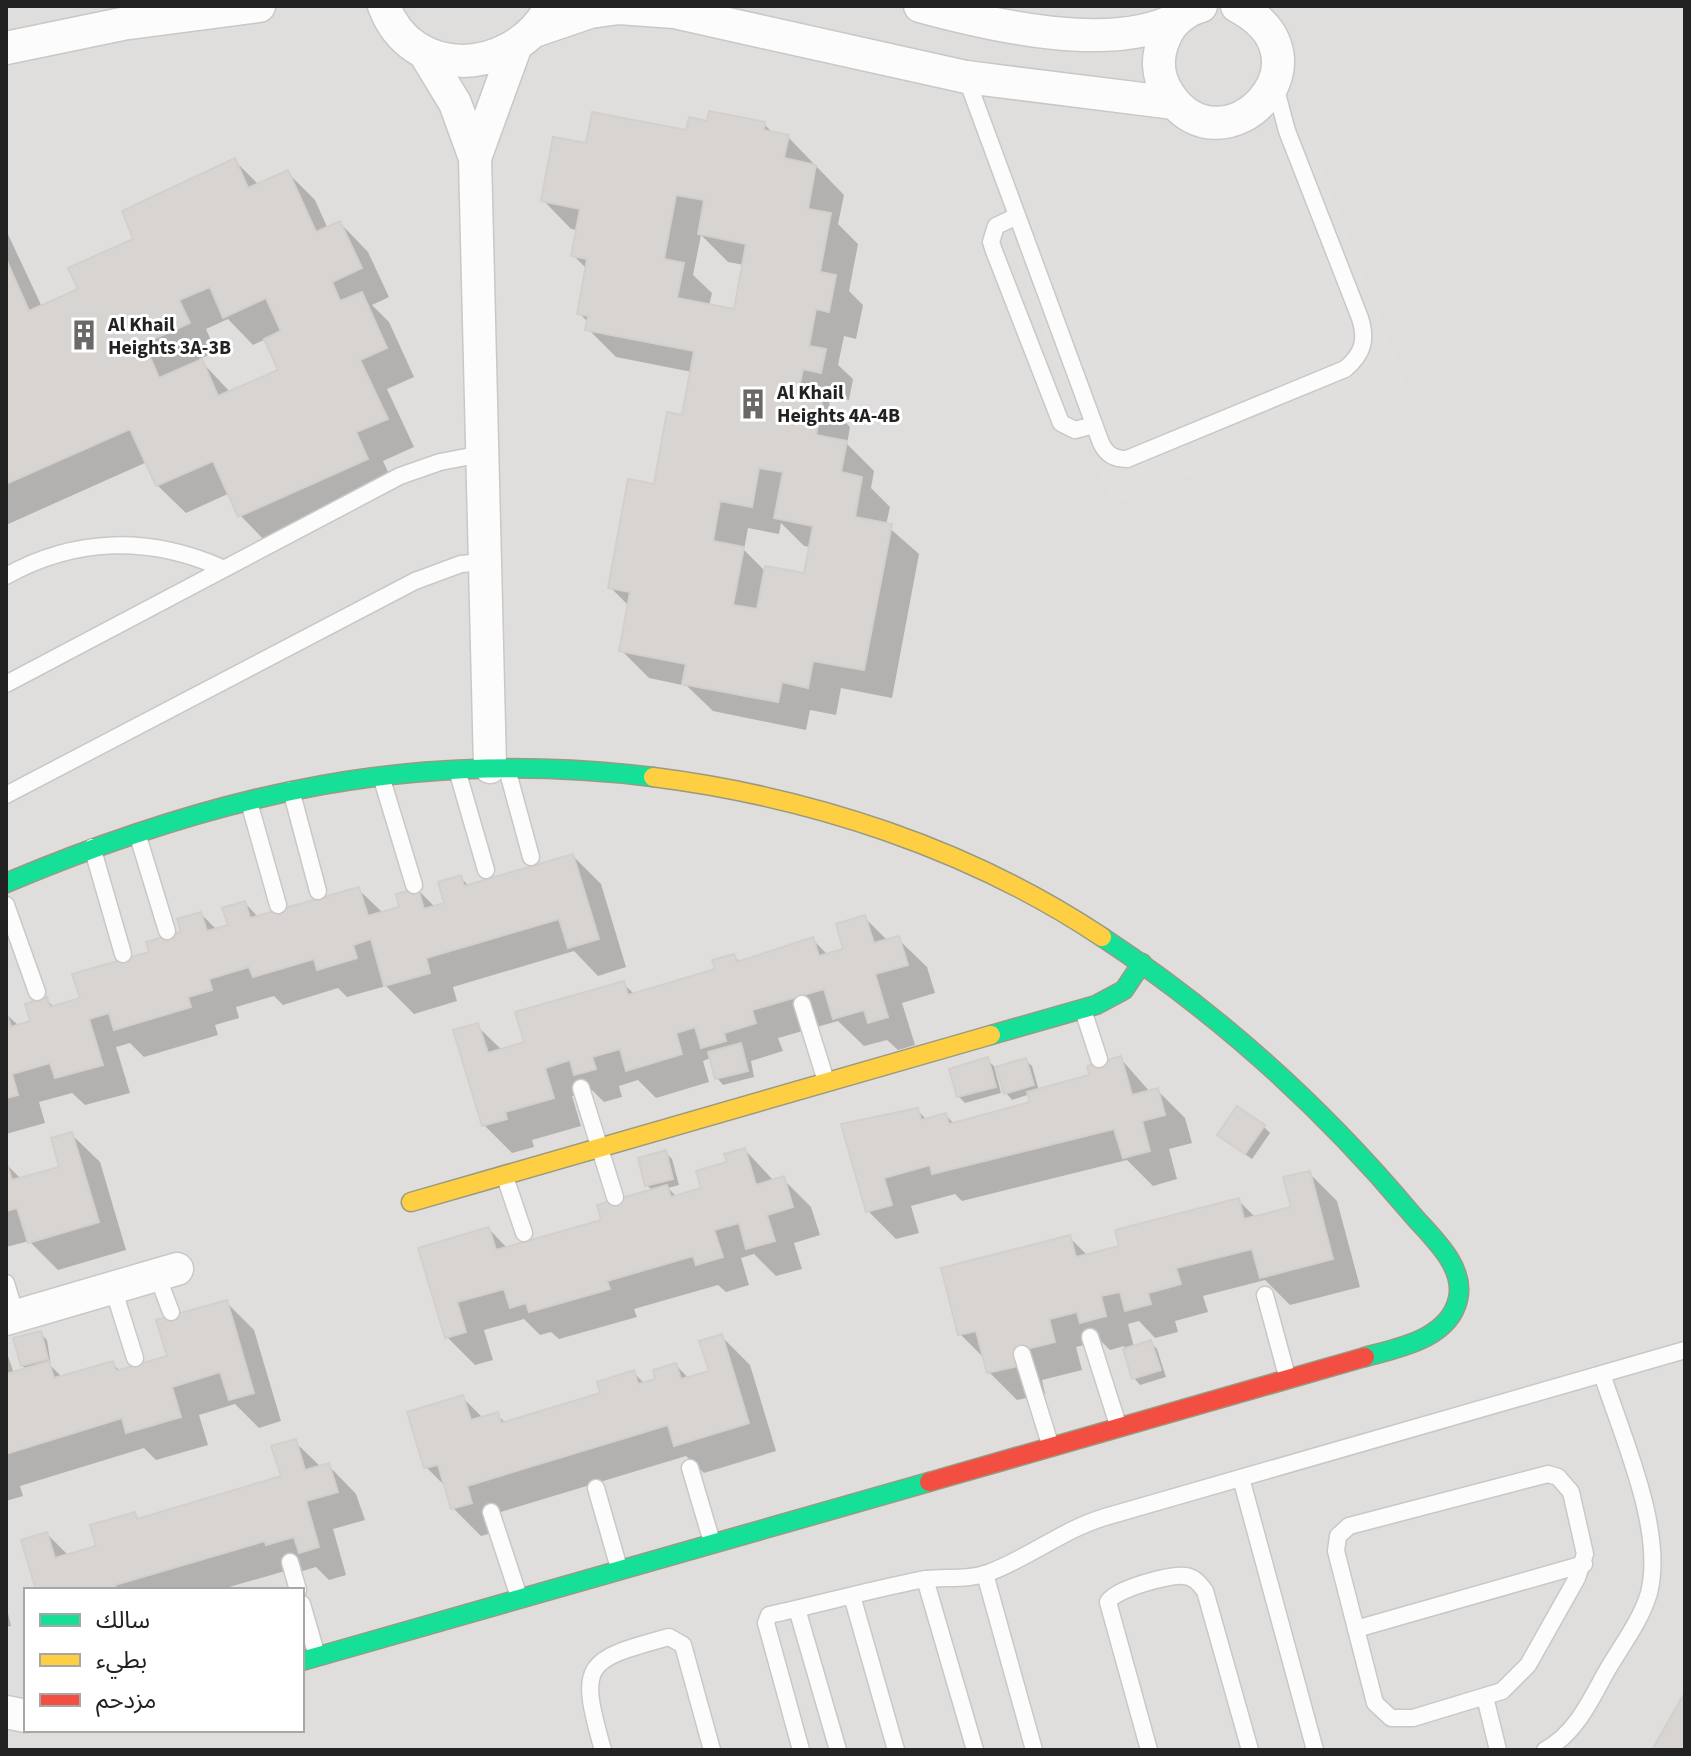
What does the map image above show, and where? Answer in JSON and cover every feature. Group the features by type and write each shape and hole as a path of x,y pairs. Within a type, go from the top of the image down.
{"street":[{"path":"6,48 122,24 259,6"},
{"path":"1189,12 1166,33 1159,60 1164,87 1174,103 1190,116 1210,122 1231,122 1250,114 1265,101 1275,83 1278,59 1272,36 1257,17 1237,6"},
{"path":"935,8 1022,27 1106,36 1149,31 1189,12"},
{"path":"378,9 403,36 424,52 455,103 475,158 484,562 498,767"},
{"path":"424,52 470,62 494,58 534,28 604,10 674,12 966,77 1174,103"},
{"path":"475,158 534,28"},
{"path":"6,883 136,829 248,797 380,775 498,767 618,773 708,785 796,804 882,831 966,863 1039,899 1142,963 1233,1030 1295,1084 1349,1139 1405,1206 1453,1267 1460,1283 1457,1305 1451,1315 1445,1324 1427,1337 310,1659"},
{"path":"411,1202 1111,999 1124,990 1142,963"},
{"path":"11,1318 167,1272"}],"lane":[{"path":"966,77 1094,425 1105,450 1111,456 1127,459 1345,369 1357,359 1365,332 1287,131 1275,83"},
{"path":"1017,216 996,226 991,242 994,251 1061,423 1075,430 1094,425"},
{"path":"6,684 400,476 440,462 482,454"},
{"path":"6,576 50,556 82,547 119,543 192,555 222,568"},
{"path":"6,795 415,581 461,564 484,562"},
{"path":"498,767 531,857"},
{"path":"457,769 486,870"},
{"path":"380,775 414,885"},
{"path":"290,788 318,891"},
{"path":"248,797 278,905"},
{"path":"136,829 167,931"},
{"path":"92,845 123,954"},
{"path":"6,905 37,992"},
{"path":"802,1004 826,1082"},
{"path":"1083,1008 1099,1059"},
{"path":"581,1088 615,1197"},
{"path":"504,1175 524,1233"},
{"path":"167,1272 171,1312"},
{"path":"6,1283 11,1318"},
{"path":"113,1288 135,1358"},
{"path":"1265,1295 1288,1377"},
{"path":"1090,1337 1118,1427"},
{"path":"801,1750 765,1621 769,1615 925,1579 955,1580 985,1574 1081,1525 1685,1350"},
{"path":"1022,1354 1051,1446"},
{"path":"1545,1750 1570,1730 1585,1710 1648,1596 1652,1574 1652,1531 1602,1374"},
{"path":"690,1468 712,1543"},
{"path":"1548,1474 1558,1477 1571,1492 1584,1544 1584,1564 1528,1665 1502,1691 1402,1721 1391,1718 1375,1703 1356,1629 1336,1543 1349,1526 1548,1474"},
{"path":"1241,1478 1315,1750"},
{"path":"596,1488 620,1570"},
{"path":"491,1512 519,1599"},
{"path":"290,1562 297,1588"},
{"path":"1356,1629 1584,1564"},
{"path":"985,1574 1034,1750"},
{"path":"1149,1750 1108,1602 1116,1592 1179,1576 1194,1579 1205,1591 1250,1750"},
{"path":"925,1579 975,1750"},
{"path":"852,1596 896,1750"},
{"path":"797,1609 838,1750"},
{"path":"304,1618 310,1659"},
{"path":"603,1750 590,1703 594,1672 616,1650 669,1637 683,1645 712,1750"},
{"path":"1485,1697 1498,1750"}],"shaded area":[{"path":"6,6 1685,6 1685,1750 6,1750"},
{"path":"1309,135 1409,391 1112,505 1013,249"}],"building":[{"name":"Al Khail Heights 4A-4B","path":"709,111 765,122 764,130 789,135 784,158 816,165 808,209 831,213 820,272 836,275 829,312 816,309 809,346 826,349 821,373 803,369 798,392 823,397 816,435 847,441 841,472 862,477 855,517 892,524 864,670 813,661 808,688 782,682 778,702 682,684 686,664 619,651 630,592 608,588 628,479 654,484 667,412 682,415 694,351 585,330 588,316 577,314 587,259 571,256 580,209 541,201 553,137 586,143 592,112 686,130 689,117 707,121","holes":["676,195 704,200 698,234 746,244 734,309 677,298 684,263 664,259","759,468 783,472 774,518 813,526 804,573 765,566 757,609 733,605 744,547 713,541 720,501 752,507"]},
{"name":"Al Khail Heights 3A-3B","path":"235,158 248,188 288,170 316,232 340,221 362,268 332,282 340,301 362,292 387,348 360,360 388,419 356,432 368,459 238,517 213,461 156,486 130,429 6,484 6,259 29,311 78,289 68,268 133,239 122,211","holes":["210,287 223,318 266,298 281,331 264,339 278,370 218,396 202,359 159,378 144,343 190,323 179,300"]},
{"path":"573,854 599,939 568,948 559,919 426,958 430,973 384,986 371,939 353,945 357,958 317,970 314,959 253,977 249,967 209,979 212,990 188,997 191,1007 114,1030 109,1013 89,1019 103,1065 55,1078 50,1063 12,1074 18,1095 6,1098 6,1012 11,1027 30,1021 25,1004 47,997 50,1007 80,998 72,974 149,952 146,942 181,932 177,919 201,912 207,931 228,925 222,908 245,901 250,918 359,887 368,916 399,907 396,894 418,888 424,909 444,903 438,882 461,875 464,886"},
{"path":"865,915 874,943 899,936 908,965 875,974 888,1017 868,1023 864,1010 833,1019 824,989 752,1010 756,1023 724,1033 726,1041 701,1048 695,1027 676,1033 682,1054 626,1071 620,1049 592,1057 596,1069 574,1075 570,1060 545,1068 554,1098 505,1112 507,1119 482,1126 453,1030 478,1023 488,1053 524,1042 515,1012 624,981 628,995 715,969 712,960 734,954 737,962 813,937 819,956 843,949 836,924"},
{"path":"741,1043 748,1071 715,1079 708,1052"},
{"path":"1121,1056 1132,1095 1158,1088 1165,1115 1142,1121 1150,1151 1123,1158 1114,1129 932,1174 930,1165 884,1178 892,1205 866,1212 841,1124 918,1108 921,1120 946,1113 949,1124 1030,1102 1027,1092 1089,1075 1087,1066"},
{"path":"988,1057 996,1087 957,1097 949,1069"},
{"path":"1026,1058 1034,1085 1004,1094 996,1067"},
{"path":"1237,1106 1265,1125 1245,1154 1217,1135"},
{"path":"72,1132 99,1222 28,1243 17,1208 6,1211 6,1161 12,1180 59,1167 51,1138"},
{"path":"745,1148 756,1185 784,1176 793,1207 767,1215 775,1241 746,1249 739,1223 714,1230 723,1257 696,1265 693,1256 607,1281 610,1289 529,1312 526,1303 510,1308 504,1289 457,1302 466,1332 445,1338 418,1248 489,1227 496,1250 601,1220 597,1205 667,1185 671,1197 701,1188 696,1171 727,1162 724,1154"},
{"path":"666,1150 673,1179 645,1186 638,1158"},
{"path":"1310,1171 1333,1259 1260,1278 1252,1249 1176,1268 1181,1284 1148,1293 1151,1304 1125,1311 1120,1292 1101,1296 1106,1316 1080,1323 1077,1312 1049,1319 1055,1342 1015,1352 1018,1366 987,1373 976,1331 958,1335 941,1268 1070,1235 1076,1257 1119,1246 1115,1230 1239,1198 1244,1219 1291,1207 1283,1177"},
{"path":"227,1300 254,1393 229,1400 220,1372 172,1387 181,1417 126,1433 122,1418 6,1454 6,1374 49,1361 54,1378 113,1361 116,1371 167,1356 156,1320"},
{"path":"41,1331 48,1359 21,1366 13,1338"},
{"path":"722,1334 749,1423 674,1446 668,1425 467,1486 472,1503 451,1509 438,1465 424,1468 407,1412 463,1395 471,1420 498,1412 501,1423 600,1393 597,1382 634,1370 638,1384 655,1379 653,1370 676,1363 681,1379 709,1371 699,1341"},
{"path":"1151,1340 1161,1370 1132,1379 1123,1349"},
{"path":"296,1439 305,1470 329,1463 338,1492 306,1501 319,1547 299,1553 294,1537 266,1545 265,1541 115,1585 116,1588 35,1588 21,1540 47,1532 55,1558 96,1546 90,1525 135,1512 137,1519 281,1476 271,1446"},
{"path":"1685,1692 1685,1750 1652,1750"}],"traffic: fast":[{"path":"6,883 165,824 322,785 402,774 483,769 567,769 653,777"},
{"path":"1102,937 1187,997 1266,1063 1376,1173 1444,1251 1457,1274 1459,1286 1453,1313 1444,1324 1420,1340 1365,1357"},
{"path":"991,1035 1096,1005 1124,990 1142,963"},
{"path":"304,1660 929,1482"}],"traffic: slow":[{"path":"653,777 771,798 887,832 944,853 998,878 1102,937"},
{"path":"411,1202 991,1035"}],"traffic: jam":[{"path":"929,1482 1365,1357"}],"place":[{"name":"Al Khail Heights 3A-3B","path":"84,335"},
{"name":"Al Khail Heights 4A-4B","path":"753,404"}]}
